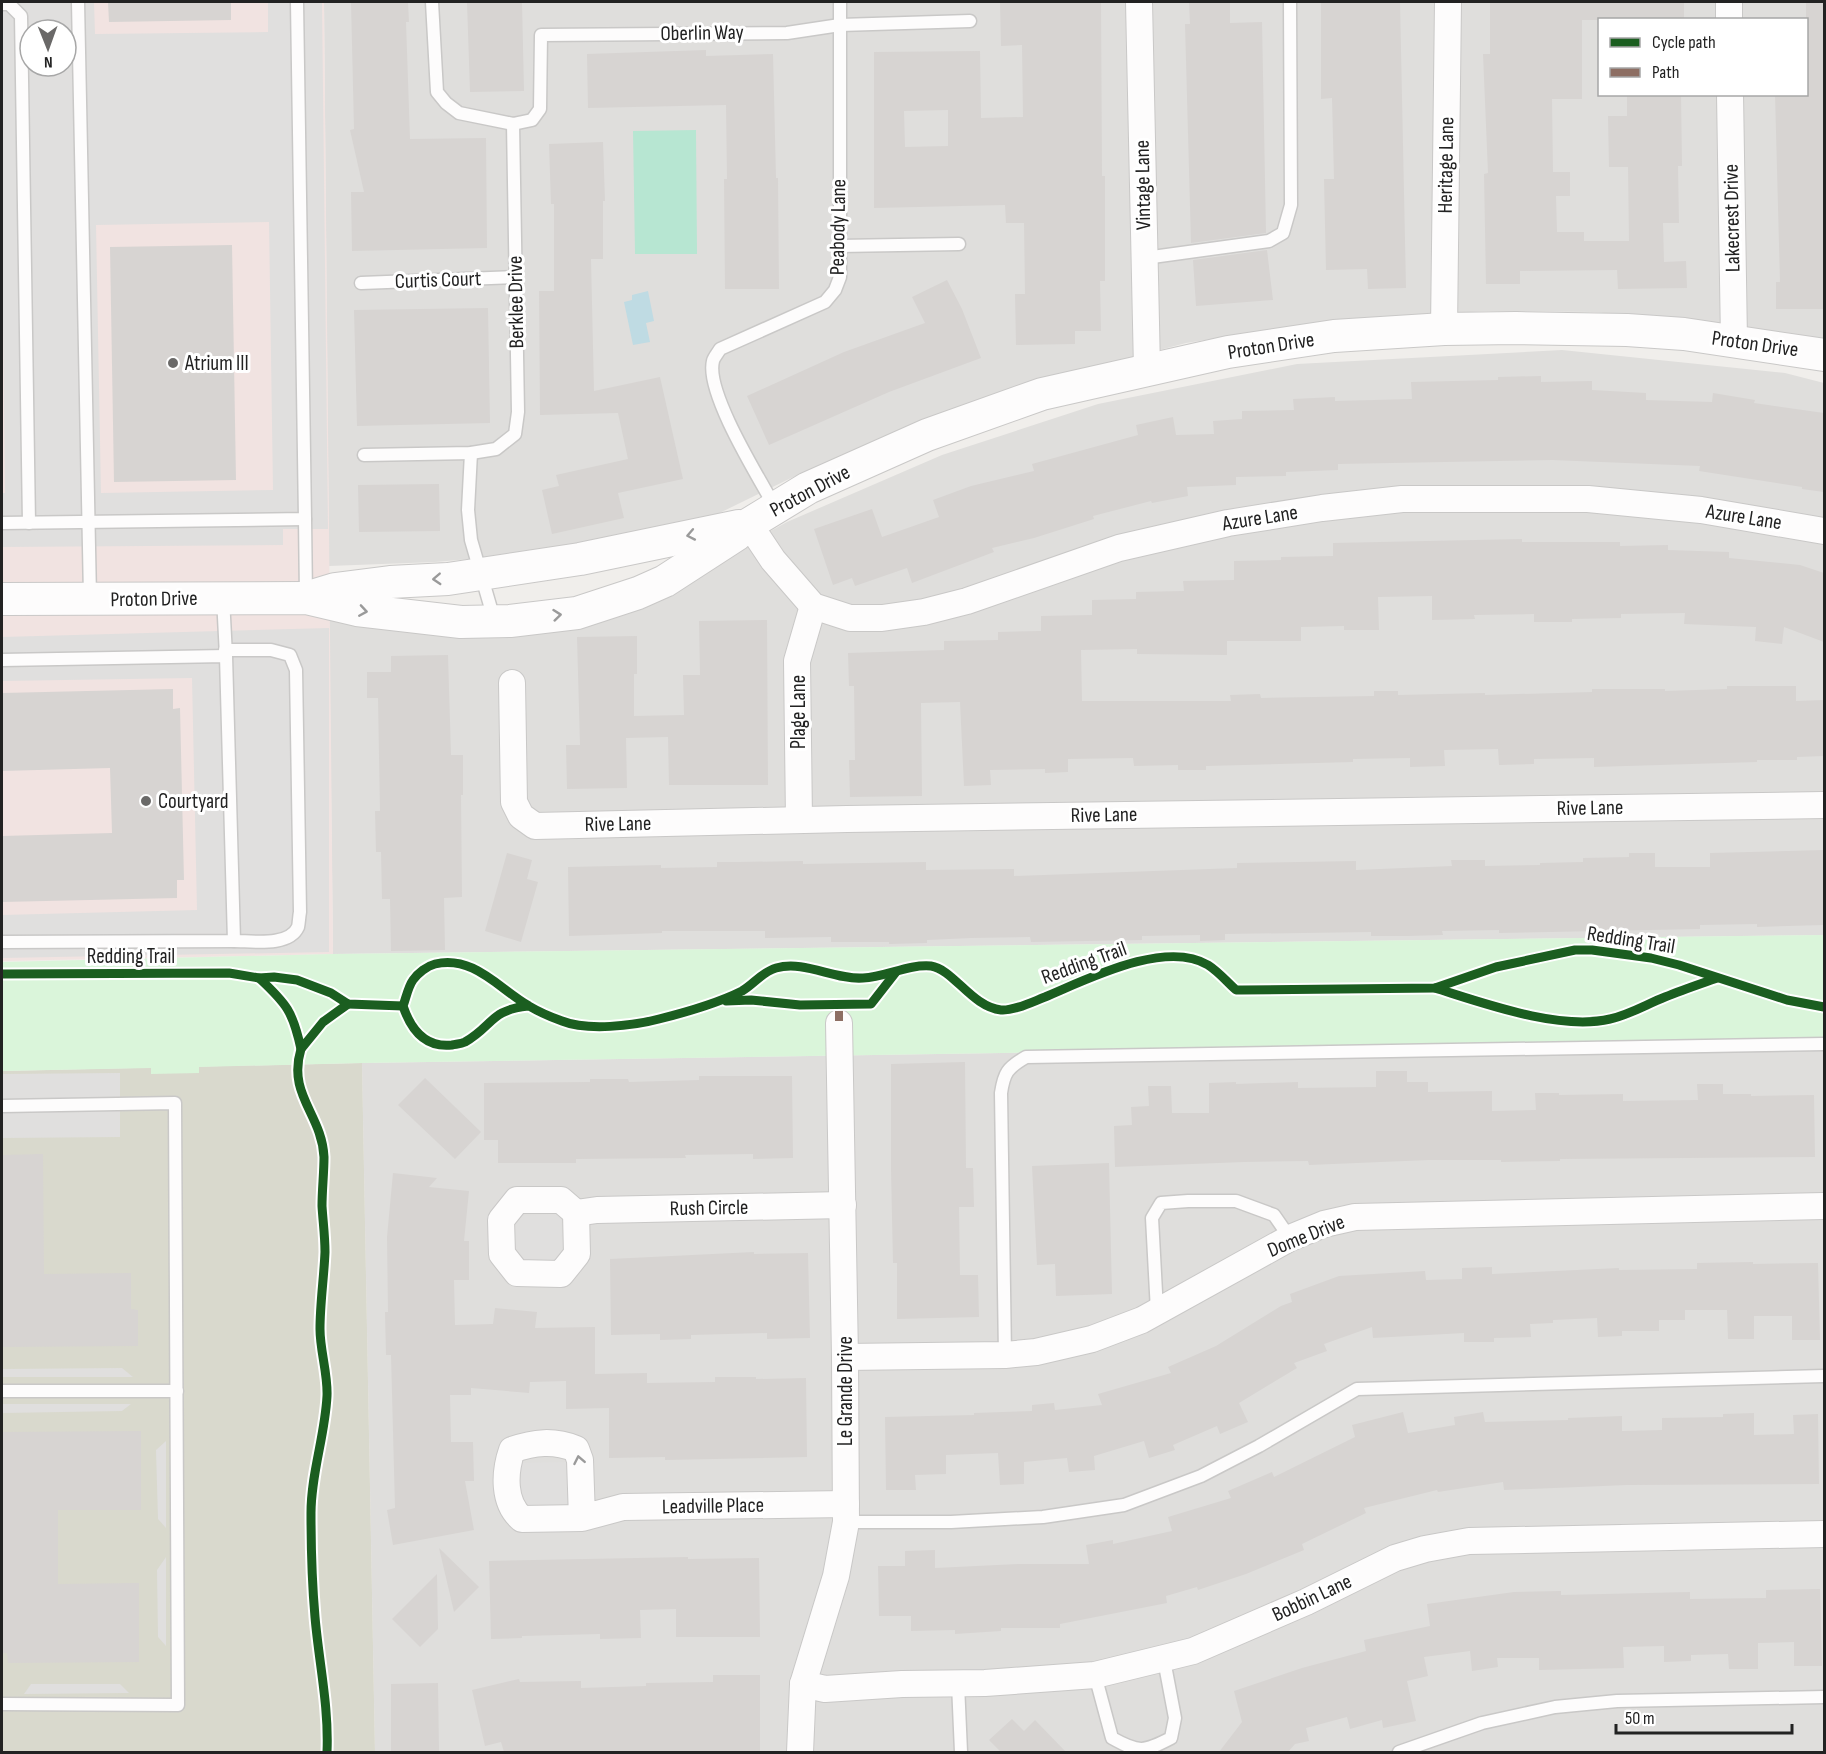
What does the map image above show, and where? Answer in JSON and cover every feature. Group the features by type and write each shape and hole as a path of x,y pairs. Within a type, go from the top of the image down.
{"street":[{"name":"Vintage Lane","path":"1139,2 1147,369"},
{"name":"Heritage Lane","path":"1444,329 1448,2"},
{"path":"1729,2 1729,18"},
{"name":"Lakecrest Drive","path":"1730,96 1734,341"},
{"name":"Proton Drive","path":"2,599 306,598 357,610 461,622 577,613 638,593 690,566 736,536 748,524 808,488 927,435 1042,394 1228,352 1334,336 1444,329 1516,328 1627,330 1684,334 1824,355"},
{"name":"Azure Lane","path":"813,606 850,618 882,618 924,612 967,601 1119,548 1228,523 1322,508 1402,499 1588,500 1701,510 1824,531"},
{"name":"Proton Drive","path":"306,598 335,589 390,582 448,579 580,559 748,524"},
{"path":"748,524 773,560 813,606"},
{"name":"Plage Lane","path":"799,820 797,661 813,606"},
{"name":"Rive Lane","path":"512,683 514,802 521,816 535,826 1824,805"},
{"name":"Le Grande Drive","path":"800,1752 803,1684 836,1576 846,1513 839,1023"},
{"name":"Rush Circle","path":"576,1213 597,1210 843,1205"},
{"name":"Dome Drive","path":"845,1357 1005,1355 1036,1352 1092,1339 1142,1320 1290,1238 1324,1224 1354,1217 1824,1206"},
{"name":"Leadville Place","path":"582,1518 623,1507 846,1513"},
{"name":"Bobbin Lane","path":"803,1684 825,1689 902,1684 958,1684 1095,1675 1192,1652 1306,1602 1395,1558 1425,1549 1469,1541 1824,1534"}],"lane":[{"path":"78,2 90,600"},
{"path":"297,2 306,598"},
{"path":"432,2 437,92 459,113 513,124"},
{"name":"Peabody Lane","path":"776,508 720,403 713,381 713,361 720,349 825,302 835,290 840,277 840,2"},
{"path":"1145,258 1269,241 1283,232 1292,205 1290,2"},
{"path":"2,4 9,4 21,16 30,523"},
{"name":"Oberlin Way","path":"513,124 532,120 540,109 541,35 787,33 840,25 970,21"},
{"name":"Berklee Drive","path":"471,453 496,449 515,434 518,411 513,124"},
{"path":"839,246 959,244"},
{"name":"Curtis Court","path":"361,283 515,277"},
{"path":"364,455 471,453 468,510 471,540 494,621"},
{"path":"2,523 305,519"},
{"path":"223,597 234,941"},
{"path":"2,660 271,650 290,655 296,670 300,912 298,927 291,937 278,940 2,942"},
{"path":"1005,1355 1001,1093 1004,1076 1013,1064 1026,1057 1824,1044"},
{"path":"2,1106 175,1103 178,1705 2,1704"},
{"path":"1157,1311 1152,1218 1161,1203 1236,1201 1274,1215 1290,1238"},
{"path":"846,1513 951,1522 1043,1517 1124,1504 1201,1476 1259,1446 1357,1389 1824,1376"},
{"path":"2,1391 177,1391"},
{"path":"1095,1675 1112,1738 1129,1748 1148,1749 1171,1738 1175,1718 1164,1660"},
{"path":"958,1684 961,1752"},
{"path":"1399,1752 1482,1723 1554,1707 1617,1701 1824,1697"}],"shaded area":[{"path":"2,2 324,2 333,954 2,961"},
{"path":"2,2 94,2 95,34 268,32 268,2 322,2 328,529 283,529 283,545 2,547 2,493 5,493","holes":["269,222 273,490 101,493 96,225"]},
{"path":"324,2 1824,2 1824,344 1694,321 1594,312 1486,311 1330,321 1186,343 1000,392 914,423 789,479 693,526 618,546 435,562 329,566"},
{"path":"1562,350 1785,373 1824,383 1824,935 333,954 329,617 452,631 722,558 787,522 942,455 1098,404 1297,364"},
{"path":"329,628 329,952 2,958 2,915 197,910 192,678 2,681 2,637"},
{"path":"1824,1040 1824,1752 375,1752 362,1063"},
{"path":"362,1063 375,1752 2,1752 2,1071"},
{"path":"120,1073 120,1137 2,1138 2,1074"},
{"path":"561,1214 563,1260 514,1262 513,1216"},
{"path":"122,1368 133,1377 2,1377 2,1369"},
{"path":"2,1404 131,1404 122,1411 2,1413"},
{"path":"166,1441 166,1528 158,1519 156,1450"},
{"path":"568,1462 569,1511 520,1512 519,1463"},
{"path":"166,1557 166,1646 158,1637 157,1570"},
{"path":"31,1684 120,1684 129,1693 24,1694"}],"green space":[{"path":"696,130 697,254 635,254 633,131"},
{"path":"1824,935 1824,1040 362,1063 199,1067 199,1073 151,1074 151,1068 2,1071 2,962 333,954"}],"water":[{"path":"648,291 654,321 646,323 650,342 633,345 624,302 632,300 632,295"}],"building":[{"path":"108,2 231,2 231,20 109,22"},
{"path":"351,2 408,2 409,22 406,22 410,139 486,138 487,248 352,251 351,192 364,192 350,130 354,129"},
{"path":"467,2 522,2 524,91 470,92"},
{"path":"1000,2 1101,2 1105,281 1100,281 1101,331 1075,331 1075,344 1016,345 1015,294 1025,294 1024,223 1006,223 1005,205 874,208 874,52 980,51 981,118 1023,117 1022,45 1001,46","holes":["948,110 948,146 905,147 904,111"]},
{"path":"1189,2 1230,2 1230,23 1262,22 1266,233 1191,243 1185,24 1190,24"},
{"path":"1321,2 1400,2 1406,288 1368,289 1367,269 1326,270 1324,179 1334,179 1332,98 1321,99"},
{"path":"1490,2 1684,2 1684,18 1582,20 1582,99 1552,99 1553,172 1570,172 1570,196 1556,196 1557,232 1584,232 1584,241 1629,241 1628,167 1609,167 1608,116 1627,116 1627,96 1681,96 1682,166 1678,166 1679,223 1663,223 1664,262 1686,261 1687,288 1618,289 1617,270 1520,271 1520,284 1486,284 1484,174 1488,173 1483,54 1490,54"},
{"path":"1806,2 1824,2 1824,309 1776,309 1776,282 1780,282 1775,96 1808,96 1808,18 1806,18"},
{"path":"706,50 706,56 773,54 776,178 778,178 779,289 725,289 726,105 588,108 587,54"},
{"path":"603,142 605,201 603,201 603,259 591,259 594,391 660,377 683,479 618,493 624,518 552,534 542,490 559,486 556,475 628,459 618,413 540,415 539,291 554,291 554,204 551,204 549,144"},
{"name":"Atrium III","path":"232,245 236,480 114,482 110,247"},
{"path":"1267,250 1273,300 1196,306 1193,260"},
{"path":"947,280 962,309 981,358 889,392 769,445 747,396 844,352 925,323 912,297"},
{"path":"488,308 490,423 357,426 354,310"},
{"path":"1541,376 1541,382 1592,381 1592,390 1646,393 1646,400 1712,402 1713,393 1755,400 1754,403 1824,413 1824,492 1699,471 1700,466 1552,460 1338,464 1338,470 1286,472 1286,476 1236,477 1236,485 1187,487 1188,496 1152,503 1151,501 1093,516 1094,519 1034,538 992,548 994,552 912,583 907,568 855,586 852,578 833,585 814,529 872,509 882,537 939,517 933,500 971,486 1034,471 1032,464 1138,435 1136,425 1173,417 1176,435 1214,434 1213,421 1242,419 1242,411 1294,410 1293,399 1335,397 1335,401 1412,399 1411,382 1498,380 1498,377"},
{"path":"439,484 440,531 359,532 358,485"},
{"path":"1522,539 1522,542 1620,542 1620,546 1668,545 1668,550 1729,552 1729,558 1800,565 1824,573 1824,642 1784,627 1782,644 1755,641 1756,627 1684,624 1685,613 1621,614 1621,618 1572,619 1572,622 1534,622 1534,614 1474,615 1475,619 1432,620 1432,596 1378,597 1379,630 1344,630 1344,626 1301,627 1301,641 1227,641 1227,655 1137,654 1137,649 1081,650 1082,701 1231,701 1230,695 1260,694 1261,698 1374,696 1374,691 1398,691 1398,695 1485,693 1485,695 1592,692 1592,689 1665,689 1665,691 1727,689 1727,686 1796,686 1796,701 1824,700 1824,756 1797,757 1797,760 1757,760 1757,762 1594,767 1594,758 1534,759 1534,764 1499,765 1498,749 1444,750 1445,766 1410,767 1410,758 1206,766 1206,770 1178,770 1178,765 1134,766 1133,758 1068,759 1068,772 1045,773 1045,769 990,770 991,785 964,786 960,702 921,703 922,796 850,797 849,760 855,760 854,686 849,686 848,653 944,650 944,641 998,640 998,632 1041,631 1041,616 1092,615 1092,600 1136,599 1136,592 1184,591 1183,581 1234,580 1234,561 1333,556 1333,543"},
{"path":"767,620 768,785 669,785 668,737 626,738 627,788 567,789 566,745 580,745 577,637 637,636 634,716 684,715 683,675 700,675 699,621"},
{"path":"448,655 451,755 463,755 462,897 444,898 445,950 391,951 390,899 382,899 381,852 376,852 375,811 380,811 378,698 367,698 367,672 391,672 391,656"},
{"name":"Courtyard","path":"173,689 173,709 180,708 184,880 177,880 177,898 2,902 2,836 112,833 110,768 2,771 2,693"},
{"path":"1824,850 1824,925 1757,927 1757,924 1700,925 1700,929 1499,933 1499,930 1442,931 1443,935 1407,936 1371,936 1371,932 1225,934 1225,940 1200,941 1200,935 1142,936 1142,940 1031,942 1030,937 971,938 889,944 889,942 831,942 831,937 765,938 765,931 662,931 662,933 569,936 568,867 661,865 661,868 717,867 717,862 803,861 803,864 926,862 926,870 1014,869 1014,876 1237,868 1237,863 1356,861 1356,870 1452,866 1451,860 1485,860 1485,866 1540,865 1540,863 1583,862 1583,858 1629,857 1629,853 1655,853 1655,867 1710,867 1710,853"},
{"path":"507,853 532,860 527,879 538,882 521,942 485,931"},
{"path":"965,1062 966,1168 973,1168 974,1207 959,1207 960,1275 978,1275 979,1317 897,1319 897,1263 893,1263 891,1064"},
{"path":"1376,1071 1407,1071 1407,1082 1428,1082 1428,1092 1492,1091 1492,1111 1536,1110 1535,1093 1623,1094 1623,1101 1698,1100 1697,1084 1723,1084 1723,1094 1814,1095 1815,1157 1560,1159 1560,1161 1501,1162 1501,1160 1429,1160 1309,1165 1308,1161 1115,1167 1114,1126 1132,1125 1131,1107 1149,1106 1148,1086 1171,1086 1172,1113 1209,1113 1209,1083 1298,1082 1298,1088 1376,1087"},
{"path":"699,1076 792,1076 793,1158 753,1159 753,1154 685,1155 686,1158 576,1159 576,1163 498,1163 498,1140 484,1140 484,1083 590,1082 590,1079 628,1079 629,1082 699,1080"},
{"path":"425,1078 481,1132 455,1159 398,1105"},
{"path":"43,1154 44,1274 131,1273 131,1309 138,1310 138,1346 2,1347 2,1155"},
{"path":"1109,1163 1112,1294 1056,1296 1055,1264 1037,1265 1032,1166"},
{"path":"393,1173 437,1178 429,1187 469,1191 464,1241 469,1241 469,1280 454,1280 455,1325 493,1324 495,1308 537,1312 535,1328 595,1327 595,1374 647,1373 647,1383 715,1382 715,1377 806,1378 807,1457 665,1460 665,1457 609,1458 609,1408 566,1409 566,1381 530,1382 529,1393 471,1388 471,1395 450,1395 451,1442 473,1442 474,1481 465,1481 474,1530 393,1545 387,1510 395,1508 391,1355 386,1355 385,1312 388,1312 387,1237"},
{"path":"754,1252 754,1254 808,1253 810,1338 767,1339 767,1333 691,1335 691,1339 660,1340 660,1334 611,1335 610,1259"},
{"path":"1753,1262 1753,1264 1818,1263 1820,1340 1792,1340 1792,1316 1754,1316 1754,1339 1728,1339 1727,1310 1685,1310 1685,1320 1659,1320 1659,1331 1622,1331 1622,1336 1598,1337 1597,1318 1553,1320 1553,1323 1530,1324 1531,1337 1494,1338 1494,1342 1464,1342 1464,1333 1373,1338 1372,1327 1324,1344 1327,1351 1294,1363 1297,1368 1239,1403 1248,1422 1220,1434 1217,1426 1173,1445 1175,1450 1149,1458 1144,1441 1094,1456 1095,1470 1069,1472 1067,1458 1024,1462 1024,1484 1000,1485 998,1453 946,1455 946,1474 915,1475 916,1490 886,1490 885,1417 1032,1411 1032,1405 1054,1403 1055,1410 1102,1405 1098,1394 1171,1373 1168,1367 1216,1346 1281,1306 1292,1302 1290,1294 1339,1276 1425,1271 1426,1280 1462,1279 1462,1268 1492,1267 1492,1274 1619,1268 1619,1270 1697,1269 1697,1263"},
{"path":"1403,1412 1408,1433 1455,1425 1454,1417 1483,1412 1485,1422 1622,1416 1622,1431 1662,1430 1662,1418 1723,1417 1723,1414 1754,1413 1754,1435 1794,1434 1793,1415 1818,1414 1819,1484 1627,1485 1504,1490 1503,1482 1438,1492 1437,1490 1364,1508 1366,1513 1302,1544 1304,1550 1246,1574 1198,1590 1197,1587 1166,1596 1167,1603 1060,1624 1060,1628 1001,1628 1001,1631 955,1634 955,1630 911,1631 911,1616 879,1616 878,1566 905,1566 905,1551 935,1550 935,1568 1018,1564 1089,1564 1086,1545 1113,1540 1113,1544 1172,1531 1168,1517 1231,1498 1228,1491 1272,1472 1274,1477 1355,1437 1352,1425"},
{"path":"141,1431 141,1510 58,1510 58,1584 139,1583 139,1662 8,1663 7,1653 2,1653 2,1432"},
{"path":"439,1548 479,1587 454,1612"},
{"path":"688,1557 688,1559 759,1558 760,1637 676,1637 676,1609 640,1610 641,1638 600,1639 600,1634 491,1639 489,1561"},
{"path":"437,1574 438,1629 420,1647 392,1619"},
{"path":"1820,1589 1822,1666 1794,1666 1794,1642 1758,1643 1758,1669 1729,1669 1728,1654 1691,1655 1691,1661 1664,1662 1664,1646 1623,1647 1624,1668 1539,1670 1539,1658 1497,1658 1498,1667 1472,1671 1470,1651 1424,1657 1428,1676 1407,1681 1416,1721 1383,1728 1382,1720 1350,1729 1347,1717 1306,1728 1309,1741 1295,1744 1288,1752 1219,1752 1242,1722 1234,1691 1302,1668 1366,1651 1364,1640 1430,1626 1427,1604 1514,1592 1561,1591 1561,1595 1690,1592 1690,1599 1766,1598 1766,1590"},
{"path":"713,1675 760,1675 760,1752 504,1752 501,1742 485,1746 472,1690 519,1679 520,1682 581,1681 581,1688 646,1686 646,1683 713,1682"},
{"path":"438,1683 439,1752 391,1752 391,1684"},
{"path":"1012,1719 1024,1731 1035,1720 1066,1752 1001,1752 989,1740"}],"marked path":[{"path":"839,1006 839,1023"}],"cycle path":[{"name":"Redding Trail","path":"528,1006 506,1011 465,1042 452,1045 434,1044 420,1036 410,1023 403,1006 410,986 417,975 432,965 449,963 462,964 474,969 529,1006 545,1014 572,1024 597,1027 648,1022 680,1014 722,1000 742,991 771,970 787,966 809,968 852,978 931,966 947,974 981,1002 1006,1010 1029,1004 1103,973 1148,959 1190,958 1208,965 1236,990 1435,988 1496,967 1575,950 1592,950 1651,958 1787,1000 1824,1007"},
{"path":"726,1001 751,1000 800,1005 871,1004 896,972"},
{"name":"Redding Trail","path":"2,974 229,973 259,978 297,980 331,993 348,1004 403,1006"},
{"path":"259,978 288,1009 301,1049 323,1022 348,1004"},
{"path":"1435,988 1522,1014 1590,1022 1624,1015 1671,994 1717,978"},
{"path":"301,1049 298,1079 318,1128 324,1157 322,1206 325,1252 320,1329 327,1396 324,1426 313,1483 311,1526 314,1604 325,1702 327,1752"}],"place":[{"name":"Atrium III","path":"173,363"},
{"name":"Courtyard","path":"146,801"}]}
